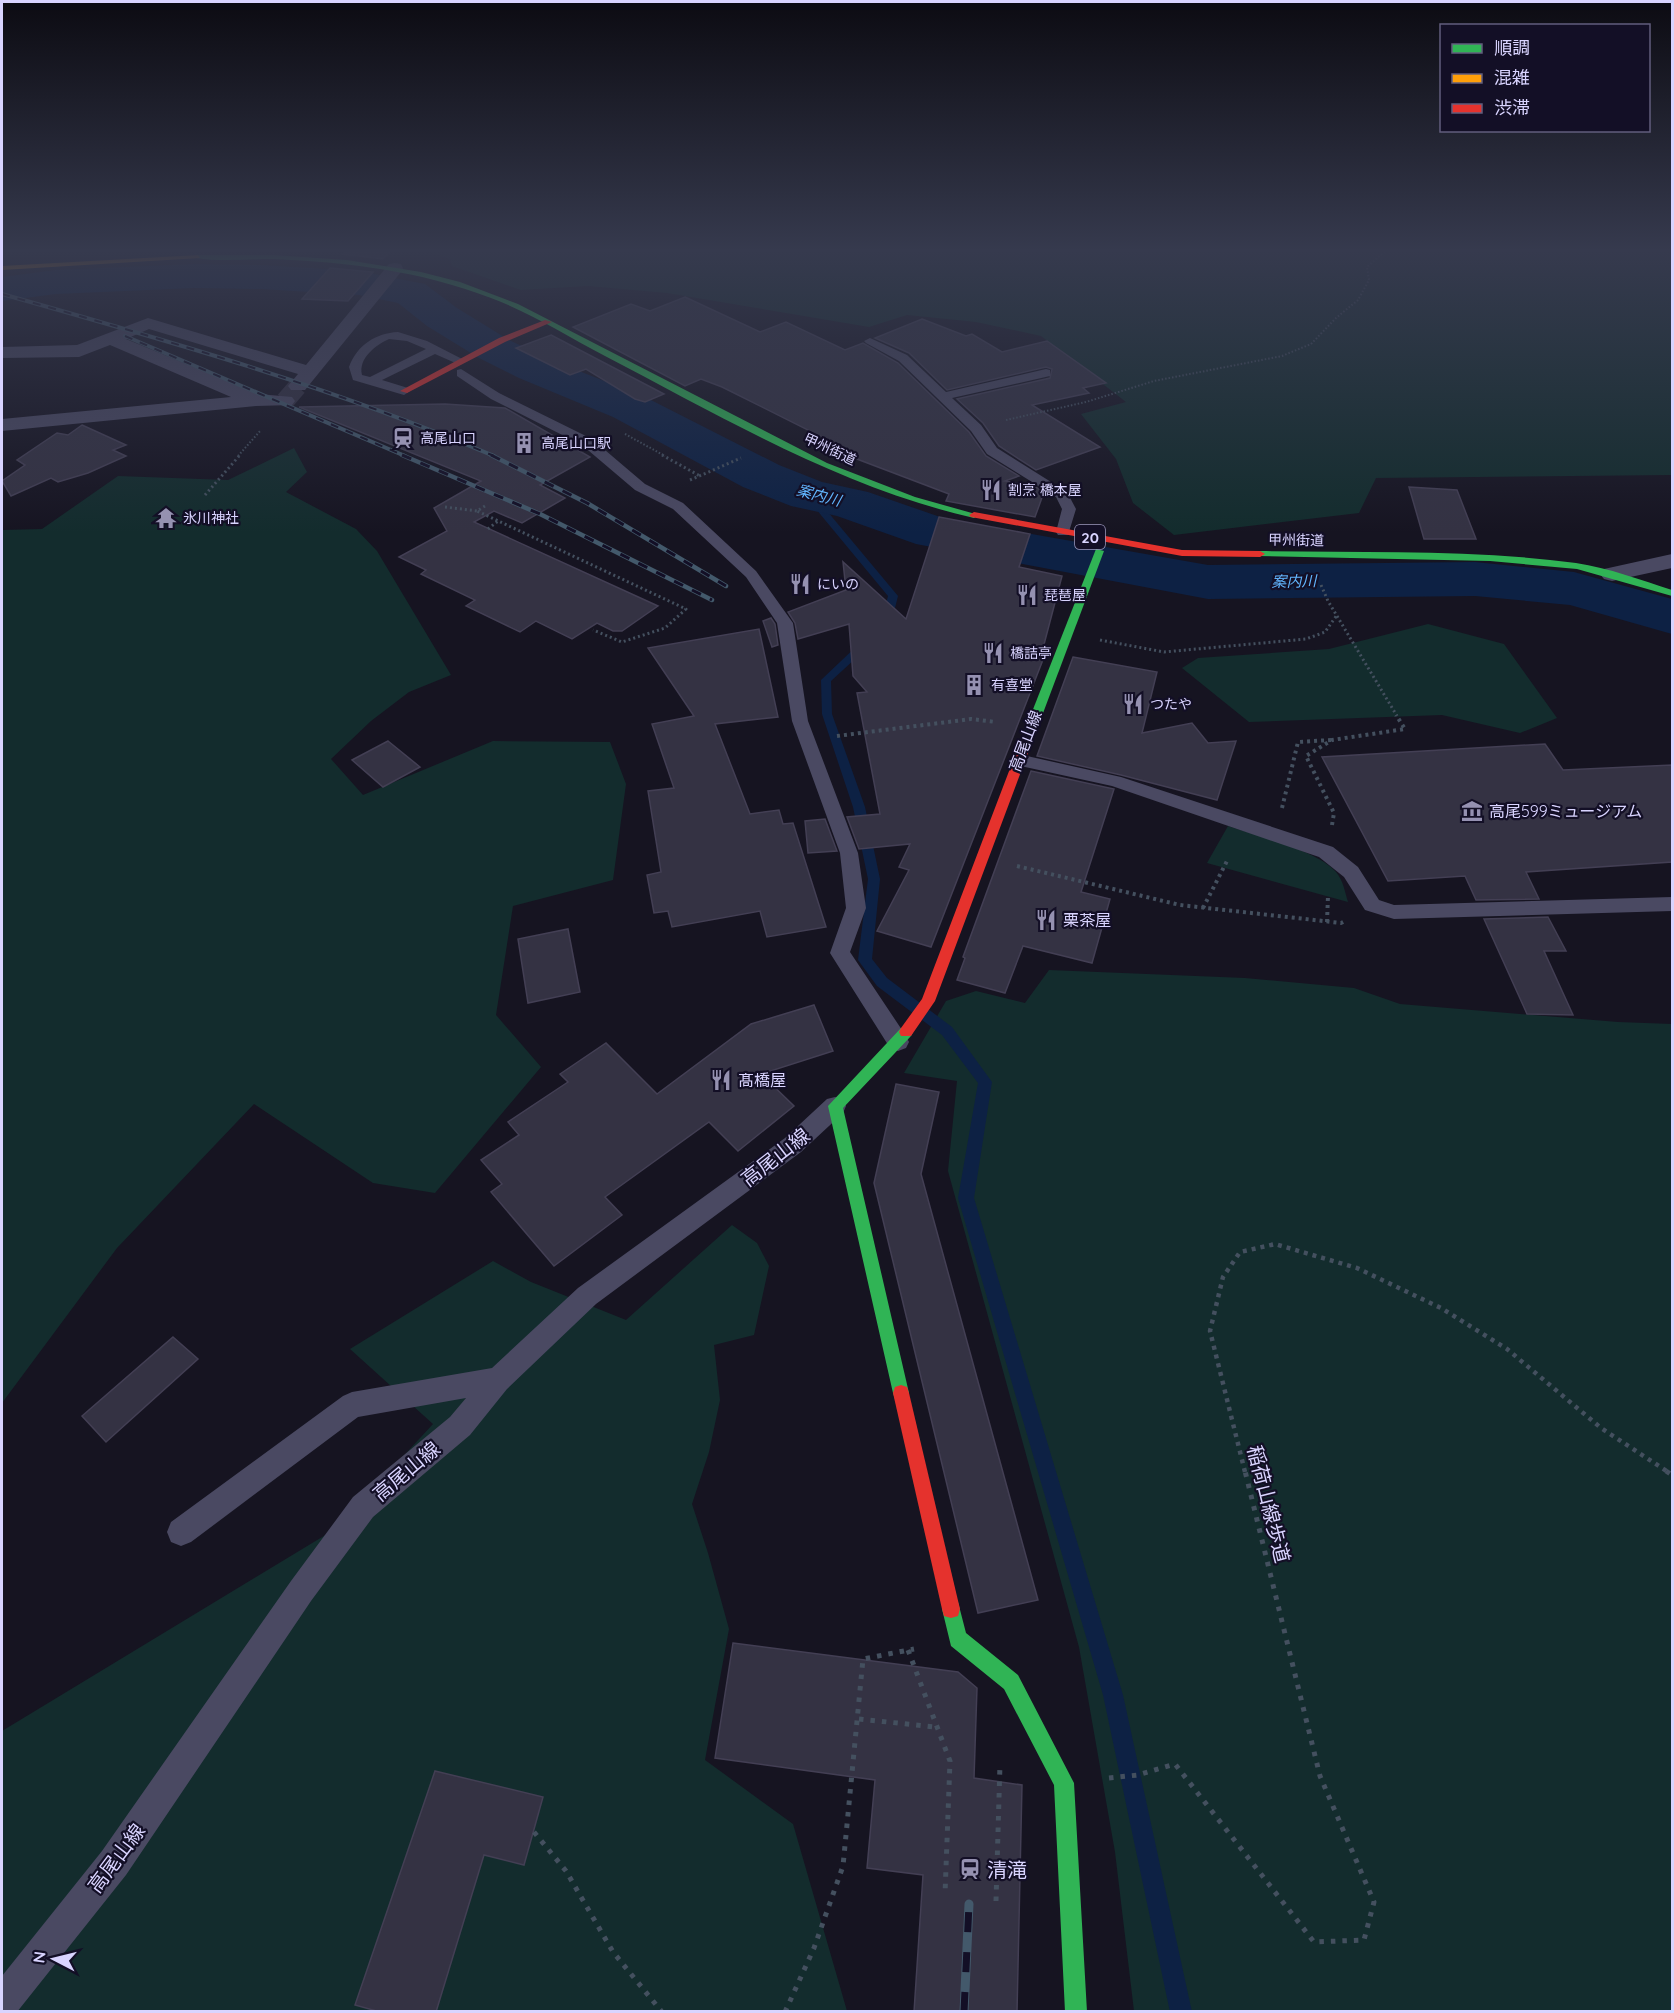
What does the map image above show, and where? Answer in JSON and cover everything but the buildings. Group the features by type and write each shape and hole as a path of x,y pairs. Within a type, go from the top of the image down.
{"main road":[{"path":"404,391 463,364 492,346"},
{"name":"甲州街道","path":"594,346 816,462 894,495 937,508 1063,532 1100,548 1224,555 1533,560 1612,574 1672,593"},
{"name":"高尾山線","path":"835,1106 903,1036 927,1001 1100,548"},
{"path":"835,1106 958,1640 1011,1682 1064,1783 1076,2012"}],"street":[{"path":"2,352 79,351 92,346"},
{"path":"127,346 256,400"},
{"path":"224,346 310,372"},
{"path":"2,425 256,400 291,394 331,346"},
{"path":"1612,574 1672,561"}],"lane":[{"path":"369,346 354,364 357,377 404,391"},
{"path":"425,346 463,364 495,396 587,442 640,487 678,506 751,574 785,623 801,722 849,853 856,908 840,953 903,1036"},
{"path":"880,346 903,358 944,396 976,428 992,451 1062,495 1069,509 1063,532"},
{"path":"371,381 434,350"},
{"path":"944,396 1046,373"},
{"path":"1018,760 1115,781 1326,852 1351,872 1372,905 1394,912 1672,904"},
{"name":"高尾山線","path":"2,2002 114,1863 295,1600 363,1507 460,1426 498,1380 587,1296 793,1145 835,1106"},
{"path":"181,1532 352,1405 498,1380"}],"path":[{"path":"976,428 1086,402 1154,381 1282,356 1306,346"},
{"path":"205,495 244,449"},
{"path":"714,470 743,457"},
{"path":"477,511 485,506"},
{"path":"445,507 477,511 686,609 665,628 622,642 592,630"},
{"path":"488,529 498,521"},
{"path":"1275,835 1298,742 1332,740 1405,729 1328,601"},
{"path":"1067,633 1164,652 1306,639 1324,632 1337,615"},
{"path":"858,733 971,719 1031,726"},
{"path":"1326,852 1334,813 1306,756 1332,740"},
{"path":"981,858 1180,905 1203,908 1341,923 1372,905"},
{"path":"1203,908 1227,861"},
{"path":"1327,922 1328,886"},
{"name":"稲荷山線歩道","path":"1138,1775 1175,1764 1314,1942 1364,1940 1374,1902 1320,1776 1210,1331 1223,1276 1240,1252 1275,1244 1357,1268 1441,1308 1507,1349 1601,1428 1672,1475"},
{"path":"785,2012 814,1948 843,1866 863,1659 958,1640"},
{"path":"908,1650 935,1727 950,1761 945,1894"},
{"path":"858,1719 935,1727"},
{"path":"996,1901 1000,1752"},
{"path":"534,1832 566,1871 613,1952 662,2012"}],"green space":[{"path":"1054,346 1672,346 1672,475 1376,478 1359,513 1174,535 1133,503 1116,459 1081,414 1126,402"},
{"path":"294,448 307,472 286,492 356,529 377,551 451,675 409,692 371,721 331,759 363,795 493,741 610,742 626,784 613,880 513,906 496,1015 541,1067 435,1193 373,1183 254,1104 117,1248 2,1403 2,530 42,529 118,476 228,480"},
{"path":"1428,624 1504,644 1557,718 1520,733 1442,715 1249,722 1182,668 1198,658 1329,649"},
{"path":"1228,826 1301,850 1327,864 1336,872 1344,886 1348,902 1207,863"},
{"path":"1049,970 1245,978 1354,988 1400,1004 1618,1022 1672,1024 1672,2011 1134,2011 1115,1852 1079,1647 948,1171 957,1081 904,1073 946,1001 976,991 1025,1003"},
{"path":"732,1225 757,1243 769,1266 754,1335 714,1345 720,1400 709,1452 692,1504 729,1629 705,1760 793,1824 847,2011 2,2012 2,1731 337,1528 433,1424 350,1349 493,1261 531,1282 626,1320"}],"waterway":[{"name":"案内川","path":"489,346 535,369 629,407 761,476 809,495 850,503 935,533 1208,582 1475,579 1574,589 1672,617"},
{"path":"809,495 893,596 888,616 884,621"},
{"path":"864,645 826,680 827,714 859,807 874,879 865,960 882,982 947,1031 985,1082 966,1198 1113,1695 1181,2012"}],"tunnel":[{"path":"285,401 298,386"}],"railway":[{"path":"148,346 405,456"},
{"path":"182,346 312,387 434,431 494,456"},
{"path":"402,455 540,514 712,600"},
{"path":"491,455 587,503 726,586"},
{"path":"964,2012 969,1904"}],"traffic: fast":[{"path":"591,346 767,437 853,477 912,499 974,515"},
{"path":"1025,745 1099,551"},
{"path":"1260,554 1490,558 1577,566 1612,574 1672,593"},
{"path":"901,1393 835,1106 906,1032"},
{"path":"951,1609 958,1639 1011,1682 1064,1783 1076,2012"}],"traffic: jam":[{"path":"404,391 491,346"},
{"path":"974,515 1182,553 1260,554"},
{"path":"906,1032 928,1001 1025,745"},
{"path":"901,1393 951,1609"}],"place":[{"name":"高尾山口","path":"403,438"},
{"name":"高尾山口駅","path":"524,443"},
{"name":"割烹 橋本屋","path":"991,490"},
{"name":"氷川神社","path":"166,518"},
{"name":"にいの","path":"800,584"},
{"name":"琵琶屋","path":"1027,595"},
{"name":"橋詰亭","path":"993,653"},
{"name":"有喜堂","path":"974,685"},
{"name":"つたや","path":"1133,704"},
{"name":"高尾599ミュージアム","path":"1472,811"},
{"name":"栗茶屋","path":"1046,920"},
{"name":"髙橋屋","path":"721,1080"},
{"name":"清滝","path":"970,1869"}]}
